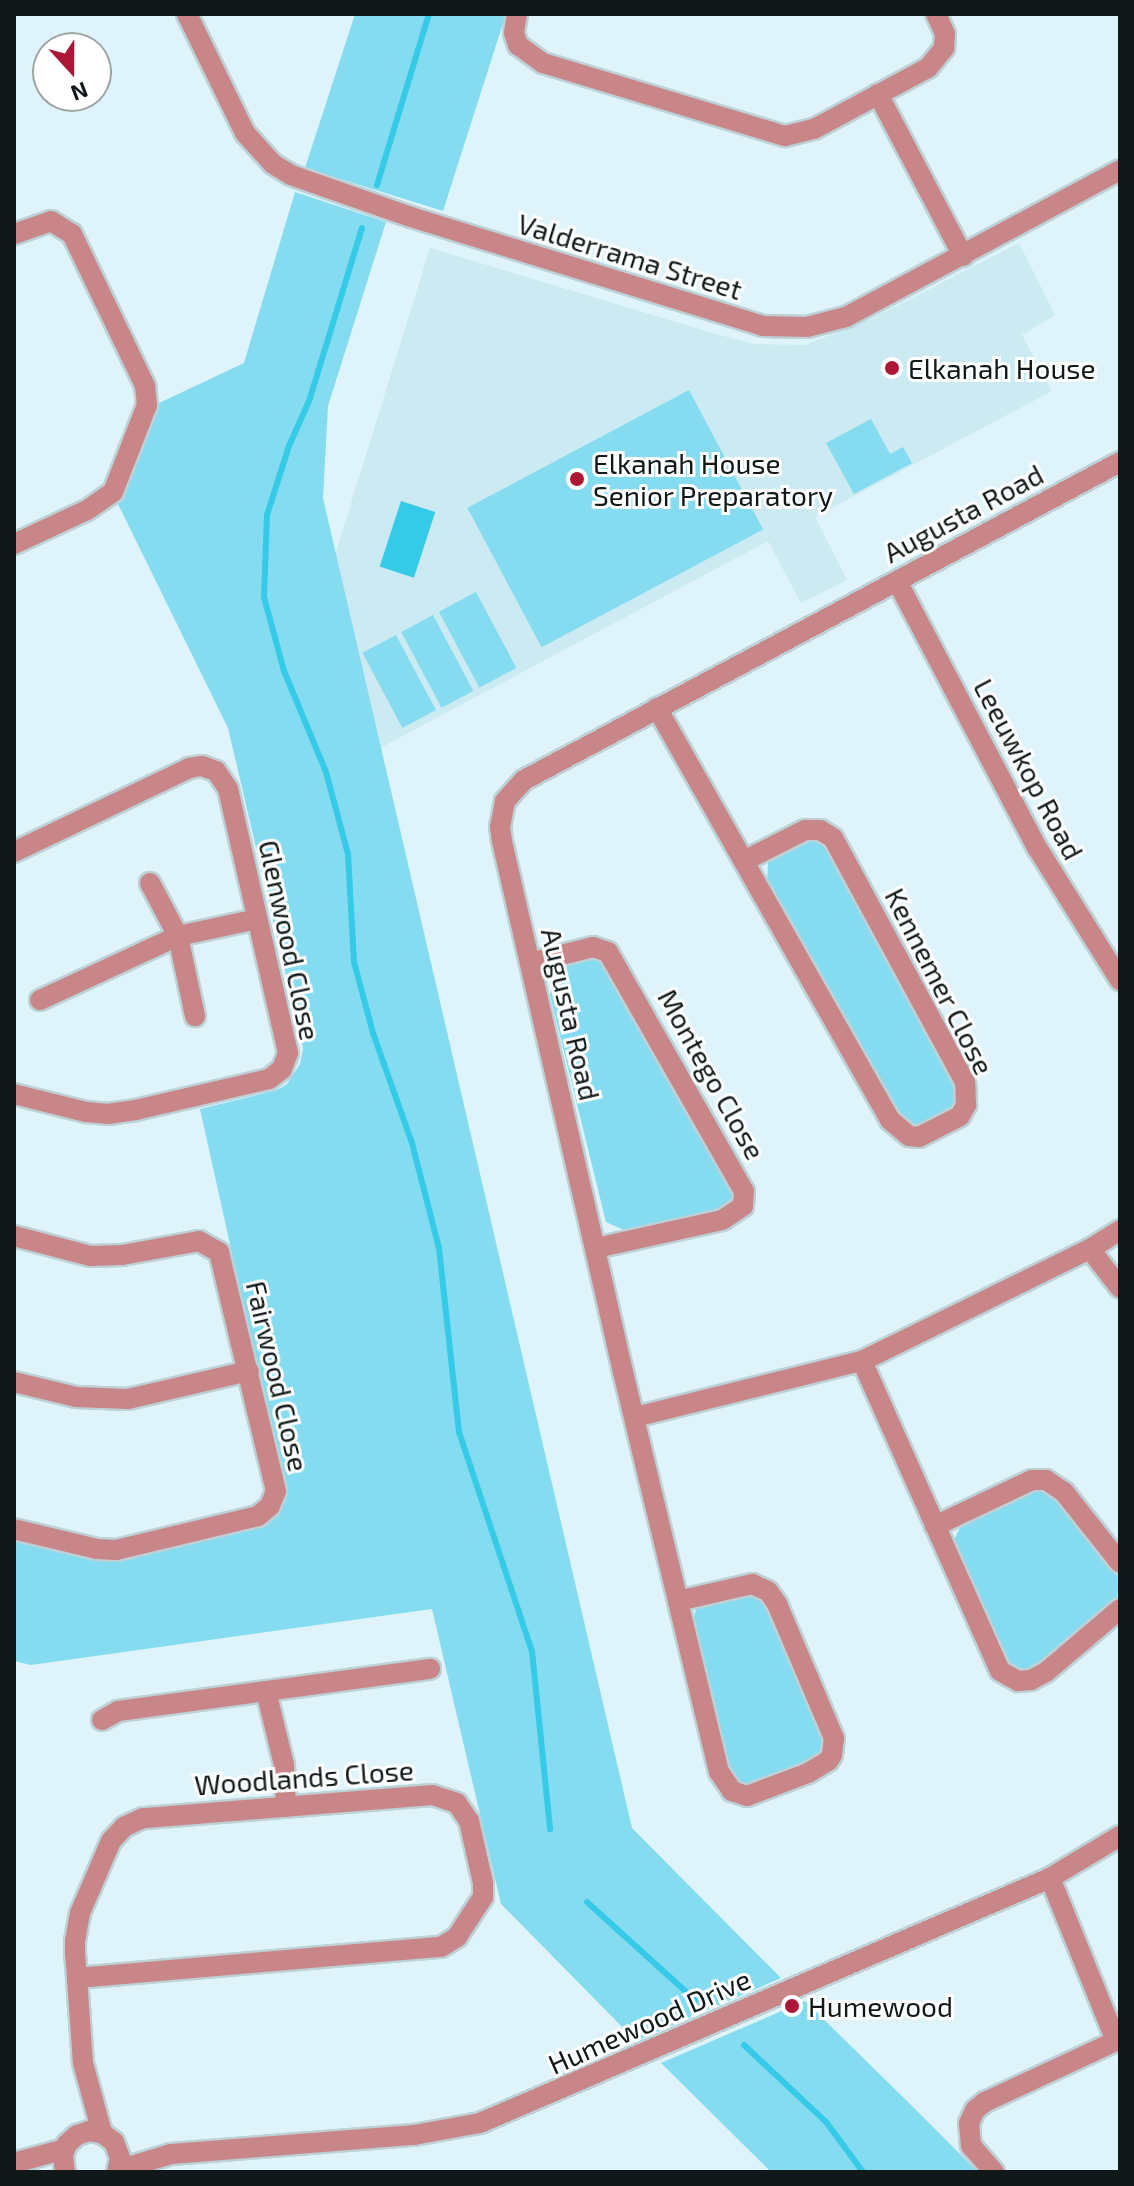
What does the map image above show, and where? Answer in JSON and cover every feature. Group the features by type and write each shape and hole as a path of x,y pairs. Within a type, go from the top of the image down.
{"street":[{"name":"Valderrama Street","path":"187,14 245,133 261,152 291,175 725,315 783,329 829,323 963,256 1120,170"},
{"path":"517,14 514,33 518,45 543,63 776,135 794,136 814,129 928,68 941,57 945,34 936,14"},
{"path":"878,94 963,256"},
{"path":"14,234 51,221 72,234 145,386 147,405 113,492 87,510 14,544"},
{"name":"Augusta Road","path":"678,1601 752,1584 768,1591 784,1618 834,1738 828,1761 757,1795 739,1794 726,1785 719,1772 678,1601 635,1417 500,827 508,793 524,780 657,708 1120,462"},
{"name":"Leeuwkop Road","path":"897,581 1038,849 1120,980"},
{"name":"Kennemer Close","path":"657,708 890,1120 909,1136 919,1137 960,1116 966,1105 965,1082 833,838 820,830 805,830 744,861"},
{"name":"Glenwood Close","path":"14,852 189,768 208,767 226,782 288,1044 286,1061 276,1075 109,1114 86,1112 14,1094"},
{"path":"150,883 178,936 195,1016"},
{"path":"40,1000 178,936 257,919"},
{"name":"Montego Close","path":"530,963 593,947 608,952 744,1191 743,1206 722,1220 596,1248"},
{"path":"635,1417 862,1361 1090,1249 1120,1230"},
{"name":"Fairwood Close","path":"14,1236 90,1256 133,1254 191,1242 214,1247 223,1259 275,1483 274,1499 265,1512 250,1519 116,1550 97,1549 14,1529"},
{"path":"1090,1249 1120,1288"},
{"path":"862,1361 994,1663 1007,1677 1031,1680 1046,1672 1120,1609"},
{"path":"14,1382 76,1397 128,1399 249,1371"},
{"path":"935,1526 1032,1480 1046,1480 1064,1492 1120,1563"},
{"path":"102,1720 118,1711 430,1669"},
{"path":"266,1691 284,1765 286,1807"},
{"name":"Woodlands Close","path":"64,2172 83,2063 77,1978 75,1941 80,1913 111,1841 124,1827 143,1818 432,1795 448,1799 464,1811 469,1821 483,1883 480,1903 457,1937 431,1950 77,1978"},
{"name":"Humewood Drive","path":"118,2171 171,2154 414,2135 480,2123 1050,1878 1120,1836"},
{"path":"994,2172 971,2146 969,2123 975,2110 985,2102 1118,2043 1050,1878"},
{"name":"Woodlands Close","path":"83,2063 118,2171"},
{"name":"Humewood Drive","path":"70,2142 109,2140 171,2154"},
{"path":"14,2166 70,2142"},
{"path":"14,2166 64,2172"}],"shaded area":[{"path":"355,14 506,14 443,211 305,168"},
{"path":"295,192 386,222 328,406 323,498 632,1828 781,1978 636,2041 501,1904 432,1609 31,1665 14,1661 14,1536 109,1559 279,1509 285,1492 200,1109 277,1090 287,1084 300,1064 303,1048 228,728 116,500 157,404 244,363"},
{"name":"Elkanah House Senior Preparatory","path":"1019,243 1055,315 1022,335 1052,391 815,517 847,580 801,603 768,541 380,748 334,558 430,248 754,344 805,345 873,318"},
{"path":"689,390 763,530 542,647 467,508"},
{"path":"871,419 890,454 903,447 912,463 854,494 826,443"},
{"path":"401,501 435,512 414,578 380,567"},
{"path":"476,592 516,668 479,688 439,612"},
{"path":"433,615 473,691 442,708 401,632"},
{"path":"396,635 436,710 402,728 362,653"},
{"path":"807,838 825,842 954,1080 958,1090 952,1111 926,1126 913,1125 897,1114 767,883 768,863 775,855"},
{"path":"589,958 604,962 735,1192 729,1206 722,1210 628,1232 606,1222 550,995 553,976 560,968"},
{"path":"1029,1490 1045,1490 1054,1496 1120,1579 1116,1604 1029,1672 1014,1670 1004,1662 953,1542 962,1524"},
{"path":"753,1591 762,1595 828,1732 821,1758 745,1790 726,1771 691,1629 696,1609"},
{"path":"805,2001 978,2172 771,2172 661,2063"}],"waterway":[{"path":"377,185 429,14"},
{"path":"362,228 309,401 289,446 267,515 264,597 284,671 326,772 348,854 354,962 373,1033 412,1143 439,1248 459,1432 532,1651 550,1829"},
{"path":"587,1902 695,2000"},
{"path":"744,2045 826,2122 863,2172"}],"place":[{"name":"Elkanah House","path":"892,368"},
{"name":"Elkanah House Senior Preparatory","path":"577,479"},
{"name":"Humewood","path":"792,2006"}]}
